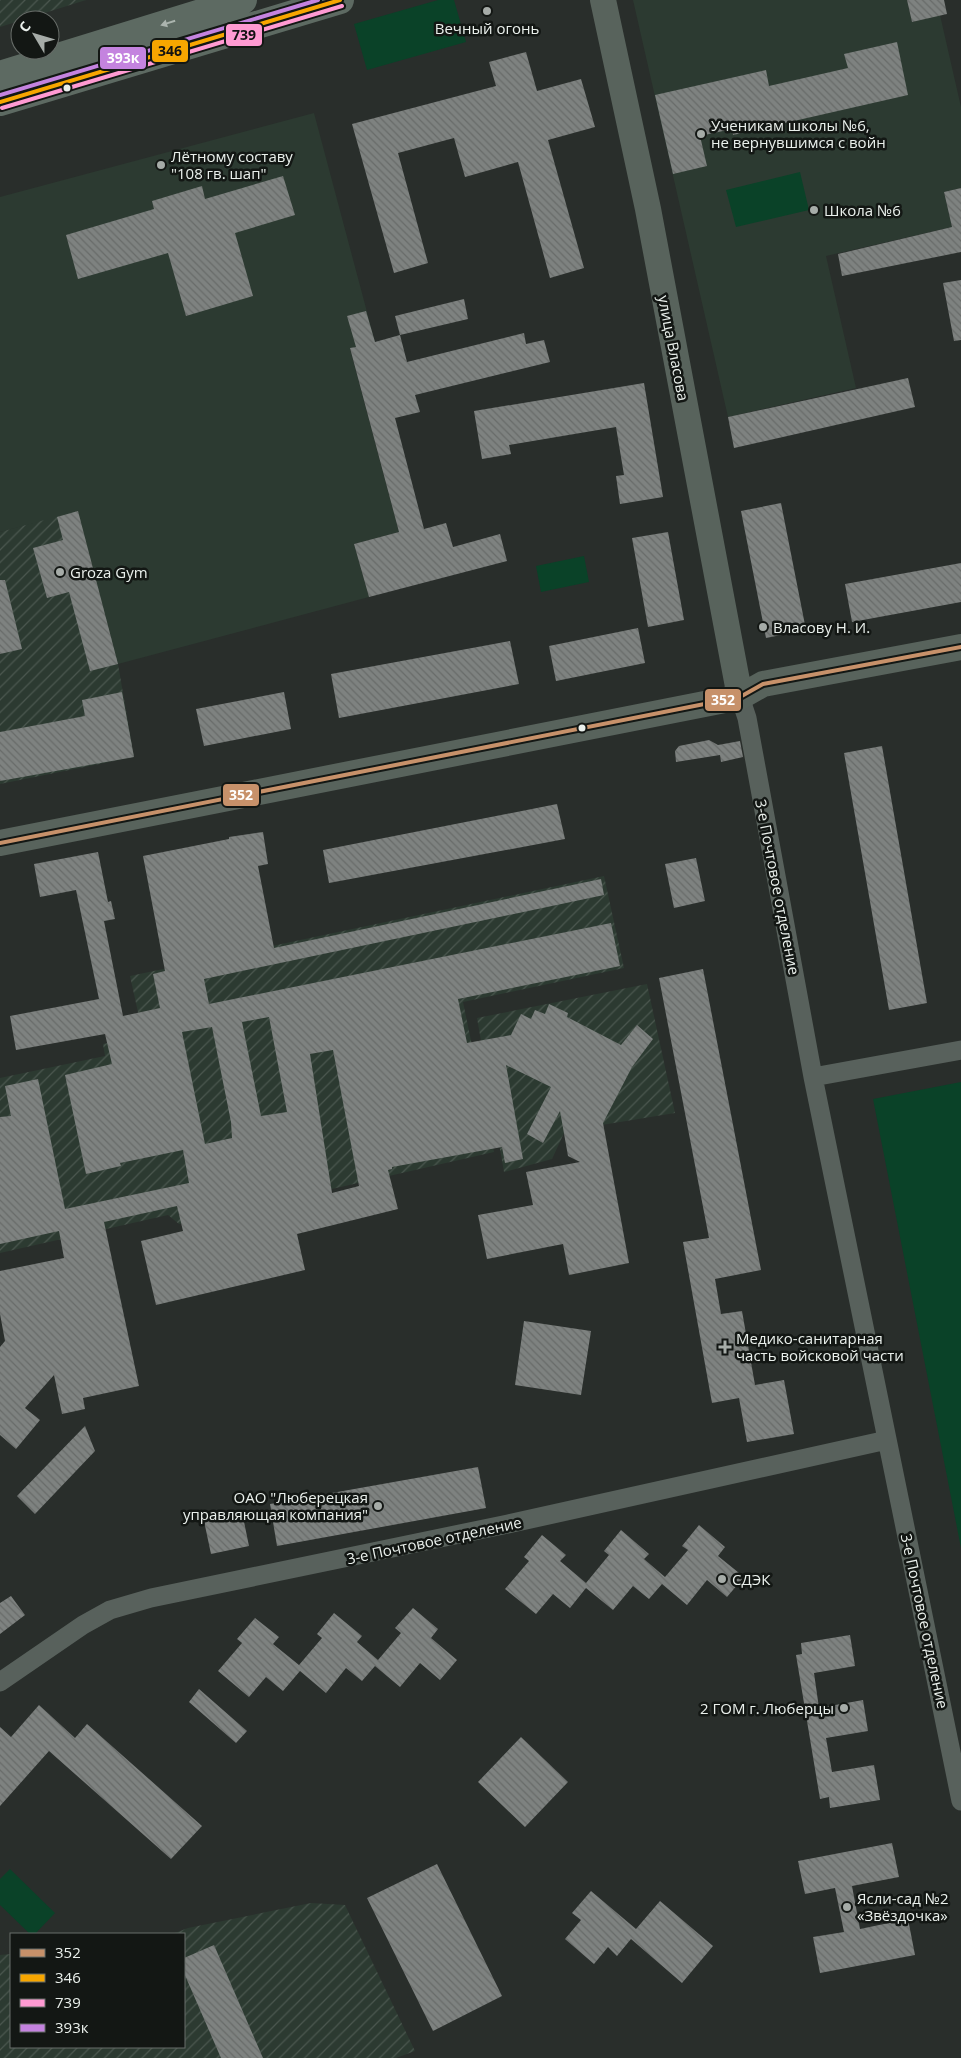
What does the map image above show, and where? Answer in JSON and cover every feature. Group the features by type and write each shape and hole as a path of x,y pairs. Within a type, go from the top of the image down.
{"main road":[{"path":"0,75 243,0"},
{"path":"0,102 340,0"},
{"name":"улица Власова","path":"603,0 648,209 740,697"},
{"path":"0,844 740,697 763,684 961,647"}],"street":[{"name":"3-е Почтовое отделение","path":"740,697 747,718 813,1078 961,1802"},
{"path":"813,1078 961,1050"},
{"name":"3-е Почтовое отделение","path":"0,1682 83,1625 110,1610 151,1598 508,1524 887,1440"}],"shaded area":[{"path":"0,0 86,0 54,10 10,10 10,24 0,27"},
{"name":"Школа №6","path":"633,0 907,0 912,22 940,15 961,107 961,188 944,192 952,227 826,256 856,388 728,417"},
{"path":"314,113 375,342 350,349 399,532 354,544 369,597 118,664 78,512 0,532 0,197"},
{"path":"78,511 118,664 134,757 0,784 0,532"},
{"path":"604,876 624,968 463,1002 494,1152 179,1224 168,1215 0,1253 0,1078 105,1056 103,1044 143,1035 130,976"},
{"path":"647,984 675,1113 565,1131 552,1159 504,1172 477,1018"},
{"path":"311,1903 345,1905 415,2051 396,2058 0,2058 0,1955 10,1954 10,2048 185,2048 185,1933 175,1933 188,1928"}],"green space":[{"path":"438,0 454,0 466,42 367,70 354,24"},
{"path":"800,172 809,210 736,227 726,190"},
{"path":"584,556 589,582 541,592 536,566"},
{"path":"961,1082 961,1548 873,1099"},
{"path":"10,1869 55,1913 36,1933 29,1933 0,1905 0,1879"}],"building":[{"path":"907,0 944,0 947,14 912,22"},
{"path":"897,42 908,95 733,135 732,129 700,136 707,166 673,174 655,95 766,70 769,86 848,68 844,54"},
{"path":"526,52 537,91 581,79 595,127 548,140 584,268 550,278 518,162 465,177 454,138 398,153 428,263 394,273 352,124 496,86 489,62"},
{"path":"283,176 295,215 235,233 253,296 186,316 168,253 78,279 66,235 154,209 152,201 202,186 205,199"},
{"path":"961,188 961,252 842,276 838,254 952,227 944,192"},
{"path":"961,280 961,340 954,341 943,283"},
{"path":"464,299 468,319 400,335 395,316"},
{"path":"366,311 375,342 400,335 407,362 524,333 526,344 544,340 550,362 415,395 420,412 395,418 424,529 446,523 453,547 500,534 507,561 369,597 354,544 399,532 350,348 356,347 347,316"},
{"path":"908,378 915,407 734,448 728,417"},
{"path":"644,383 663,497 620,504 616,476 624,475 616,427 509,445 511,454 482,459 474,411"},
{"path":"781,503 806,630 766,638 741,511"},
{"path":"78,511 118,664 90,671 69,592 47,598 33,548 63,540 57,517"},
{"path":"668,532 684,620 648,627 632,538"},
{"path":"961,563 961,602 852,622 845,584"},
{"path":"0,580 5,580 22,649 0,654"},
{"path":"638,628 645,663 556,681 549,646"},
{"path":"510,641 519,684 339,718 331,674"},
{"path":"122,692 134,757 0,781 0,732 85,716 82,700"},
{"path":"284,692 291,729 204,746 196,709"},
{"path":"709,740 718,745 740,741 743,757 721,762 720,755 676,762 675,751 679,746"},
{"path":"882,746 927,1003 889,1010 844,753"},
{"path":"557,804 565,839 329,883 323,850"},
{"path":"263,832 268,864 258,866 274,948 601,879 604,895 204,979 209,1004 611,923 620,966 458,999 467,1043 511,1035 521,1014 531,1019 535,1010 545,1014 549,1004 568,1013 567,1017 621,1045 637,1025 653,1039 632,1067 603,1123 629,1263 569,1275 563,1244 487,1259 478,1215 533,1205 526,1172 580,1162 568,1156 560,1111 543,1143 527,1134 551,1087 506,1065 523,1159 505,1163 502,1147 392,1167 392,1169 388,1170 398,1209 297,1234 305,1270 156,1305 141,1241 183,1231 177,1206 104,1222 139,1386 83,1398 85,1409 62,1414 54,1375 25,1408 40,1420 16,1449 0,1435 0,1347 5,1341 0,1314 0,1271 64,1258 59,1231 0,1244 0,1117 11,1116 5,1086 38,1079 65,1209 189,1183 183,1150 120,1163 121,1166 86,1174 65,1075 112,1064 105,1034 16,1050 10,1016 99,999 76,890 40,897 34,864 98,852 108,902 111,901 115,919 104,921 123,1016 160,1008 153,974 165,971 143,856 229,839 229,837","holes":["269,1017 287,1112 261,1116 242,1022","212,1027 231,1122 232,1138 205,1144 182,1032","333,1050 359,1186 332,1193 310,1054"]},
{"path":"696,858 705,901 674,908 665,864"},
{"path":"703,969 761,1270 715,1279 721,1314 742,1311 755,1385 784,1380 794,1434 747,1442 739,1398 712,1403 683,1242 709,1238 659,978"},
{"path":"524,1321 591,1331 581,1395 515,1385"},
{"path":"85,1426 95,1451 35,1514 17,1496"},
{"name":"ОАО \"Люберецкая управляющая компания\"","path":"478,1467 486,1508 277,1546 270,1504"},
{"path":"242,1512 249,1546 211,1554 204,1521"},
{"path":"699,1525 725,1547 718,1556 744,1577 727,1597 707,1580 687,1605 662,1584 649,1599 633,1586 613,1610 586,1588 570,1608 553,1594 536,1614 505,1589 529,1561 524,1557 542,1535 566,1555 560,1561 586,1583 609,1555 604,1551 621,1530 649,1554 644,1559 665,1577 688,1550 682,1546"},
{"path":"11,1596 25,1615 0,1634 0,1603"},
{"path":"413,1608 438,1629 431,1638 457,1660 440,1680 420,1663 400,1687 375,1666 362,1681 346,1668 326,1693 300,1671 283,1691 266,1677 249,1697 218,1671 242,1643 237,1639 255,1618 279,1637 273,1644 299,1665 322,1638 317,1634 334,1613 362,1636 357,1642 378,1660 401,1633 395,1628"},
{"path":"850,1635 855,1666 814,1673 819,1708 863,1700 868,1731 826,1738 832,1772 874,1765 880,1800 830,1808 829,1797 820,1799 796,1655 802,1654 801,1643"},
{"path":"199,1689 247,1731 236,1743 189,1702"},
{"path":"39,1705 75,1738 87,1724 202,1826 171,1859 49,1751 0,1806 0,1727 11,1737"},
{"path":"521,1737 568,1782 525,1827 478,1782"},
{"name":"Ясли-сад №2 «Звёздочка»","path":"892,1843 899,1877 852,1886 860,1929 908,1919 915,1955 820,1973 813,1937 844,1932 835,1888 805,1894 798,1861"},
{"path":"437,1864 502,1996 433,2031 367,1898"},
{"path":"591,1891 636,1929 660,1901 713,1946 682,1983 631,1939 617,1956 608,1947 594,1964 565,1939 581,1920 572,1913"},
{"path":"214,1945 263,2058 221,2058 185,1975 185,1958"}],"transit line":[{"name":"393к","path":"0,95 318,0"},
{"name":"346","path":"0,102 340,0"},
{"name":"739","path":"2,108 342,6"},
{"name":"352","path":"0,843 740,697 763,684 961,647"}],"place":[{"name":"Вечный огонь","path":"487,11"},
{"name":"Ученикам школы №6, не вернувшимся с войн","path":"701,134"},
{"name":"Лётному составу \"108 гв. шап\"","path":"161,165"},
{"name":"Школа №6","path":"814,210"},
{"name":"Groza Gym","path":"60,572"},
{"name":"Власову Н. И.","path":"763,627"},
{"name":"Медико-санитарная часть войсковой части","path":"725,1347"},
{"name":"ОАО \"Люберецкая управляющая компания\"","path":"378,1506"},
{"name":"СДЭК","path":"722,1579"},
{"name":"2 ГОМ г. Люберцы","path":"844,1708"},
{"name":"Ясли-сад №2 «Звёздочка»","path":"847,1907"}]}
